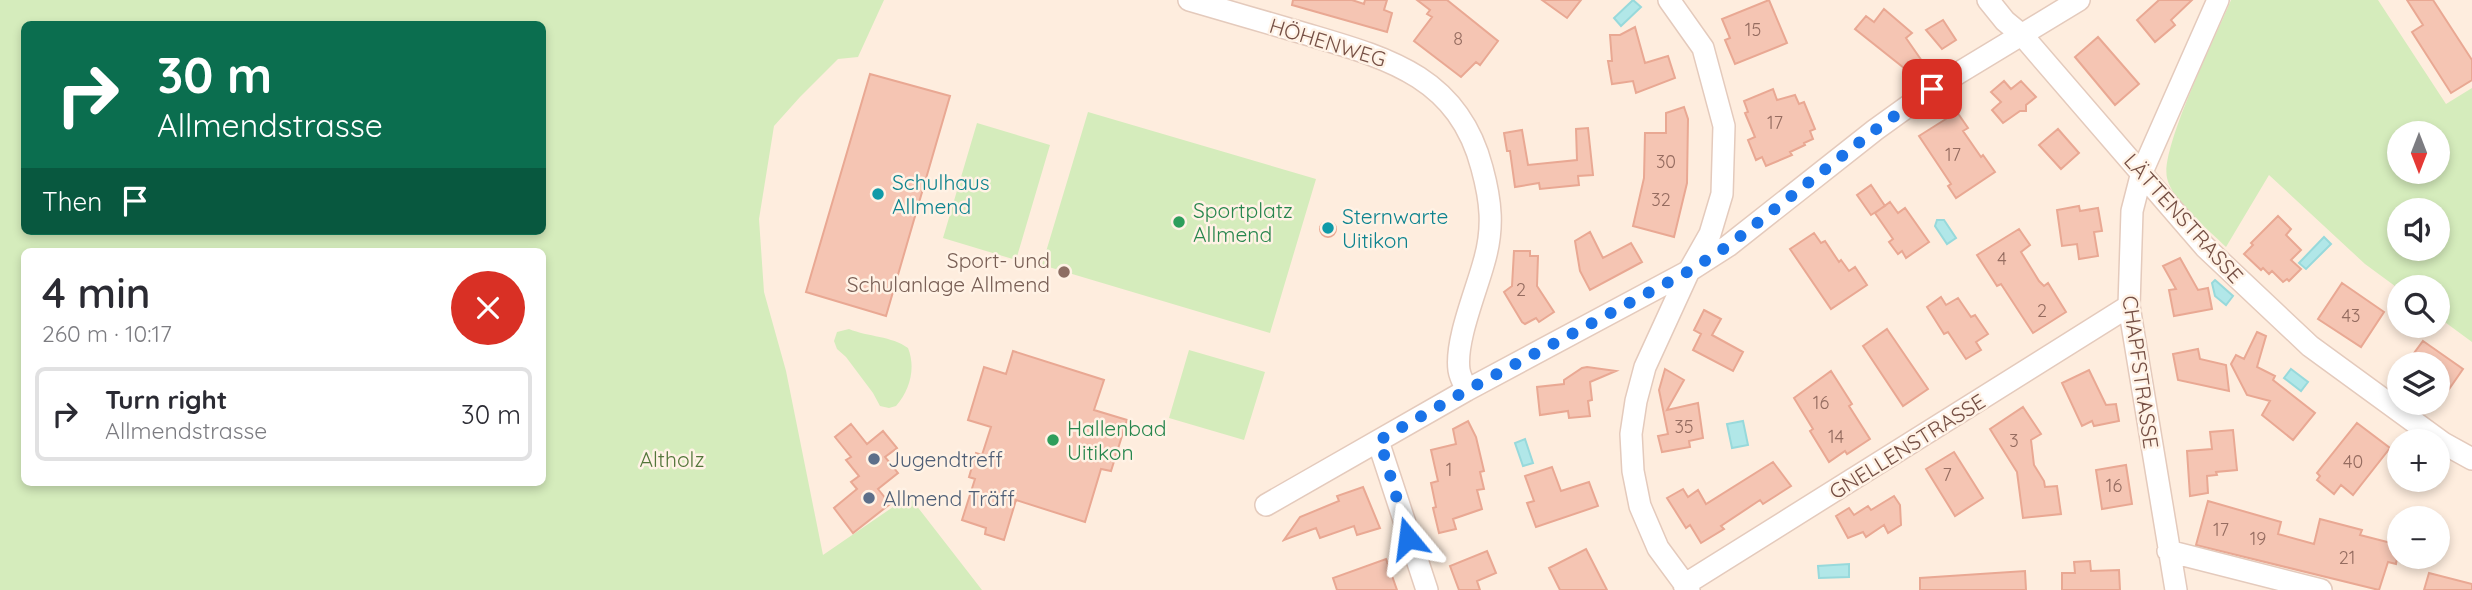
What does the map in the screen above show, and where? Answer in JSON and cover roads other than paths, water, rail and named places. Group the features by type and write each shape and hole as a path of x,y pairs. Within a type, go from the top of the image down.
{"street":[{"name":"HÖHENWEG","path":"1189,0 1375,55 1417,75 1455,112 1476,145 1491,198 1489,246 1459,351 1459,373 1467,390"},
{"path":"1670,0 1703,48 1724,127 1722,194 1710,234 1689,271 1646,367 1636,401 1631,434 1633,471 1640,506 1658,548 1687,588"},
{"name":"LÄTTENSTRASSE","path":"1987,0 2005,21 2022,35 2205,247 2310,346 2443,443 2472,459"},
{"path":"1266,505 1467,390 1689,271 1728,246 1875,130 1932,89 2079,0"},
{"name":"CHAPFSTRASSE","path":"2176,590 2129,306 2132,211 2142,172 2218,0"},
{"name":"GNELLENSTRASSE","path":"1687,588 2129,306"},
{"path":"1378,441 1427,590"},
{"path":"2168,551 2321,590"}],"water":[{"path":"1633,0 1641,7 1621,26 1614,18"},
{"path":"1937,220 1944,220 1956,238 1947,244 1935,226"},
{"path":"2324,237 2331,244 2306,269 2299,263"},
{"path":"2215,280 2233,296 2226,305 2215,296 2212,283"},
{"path":"2291,369 2308,382 2301,391 2284,378"},
{"path":"1743,421 1748,445 1732,448 1727,424"},
{"path":"1525,439 1533,463 1523,466 1515,443"},
{"path":"1849,564 1849,577 1819,578 1818,566"}],"place":[{"name":"Schulhaus Allmend","path":"878,194"},
{"name":"Sportplatz Allmend","path":"1179,222"},
{"name":"Sternwarte Uitikon","path":"1328,228"},
{"name":"Sport- und Schulanlage Allmend","path":"1064,272"},
{"name":"Hallenbad Uitikon","path":"1053,440"},
{"name":"Jugendtreff","path":"874,459"},
{"name":"Allmend Träff","path":"869,498"}],"park label":[{"name":"Altholz","path":"672,459"}]}
